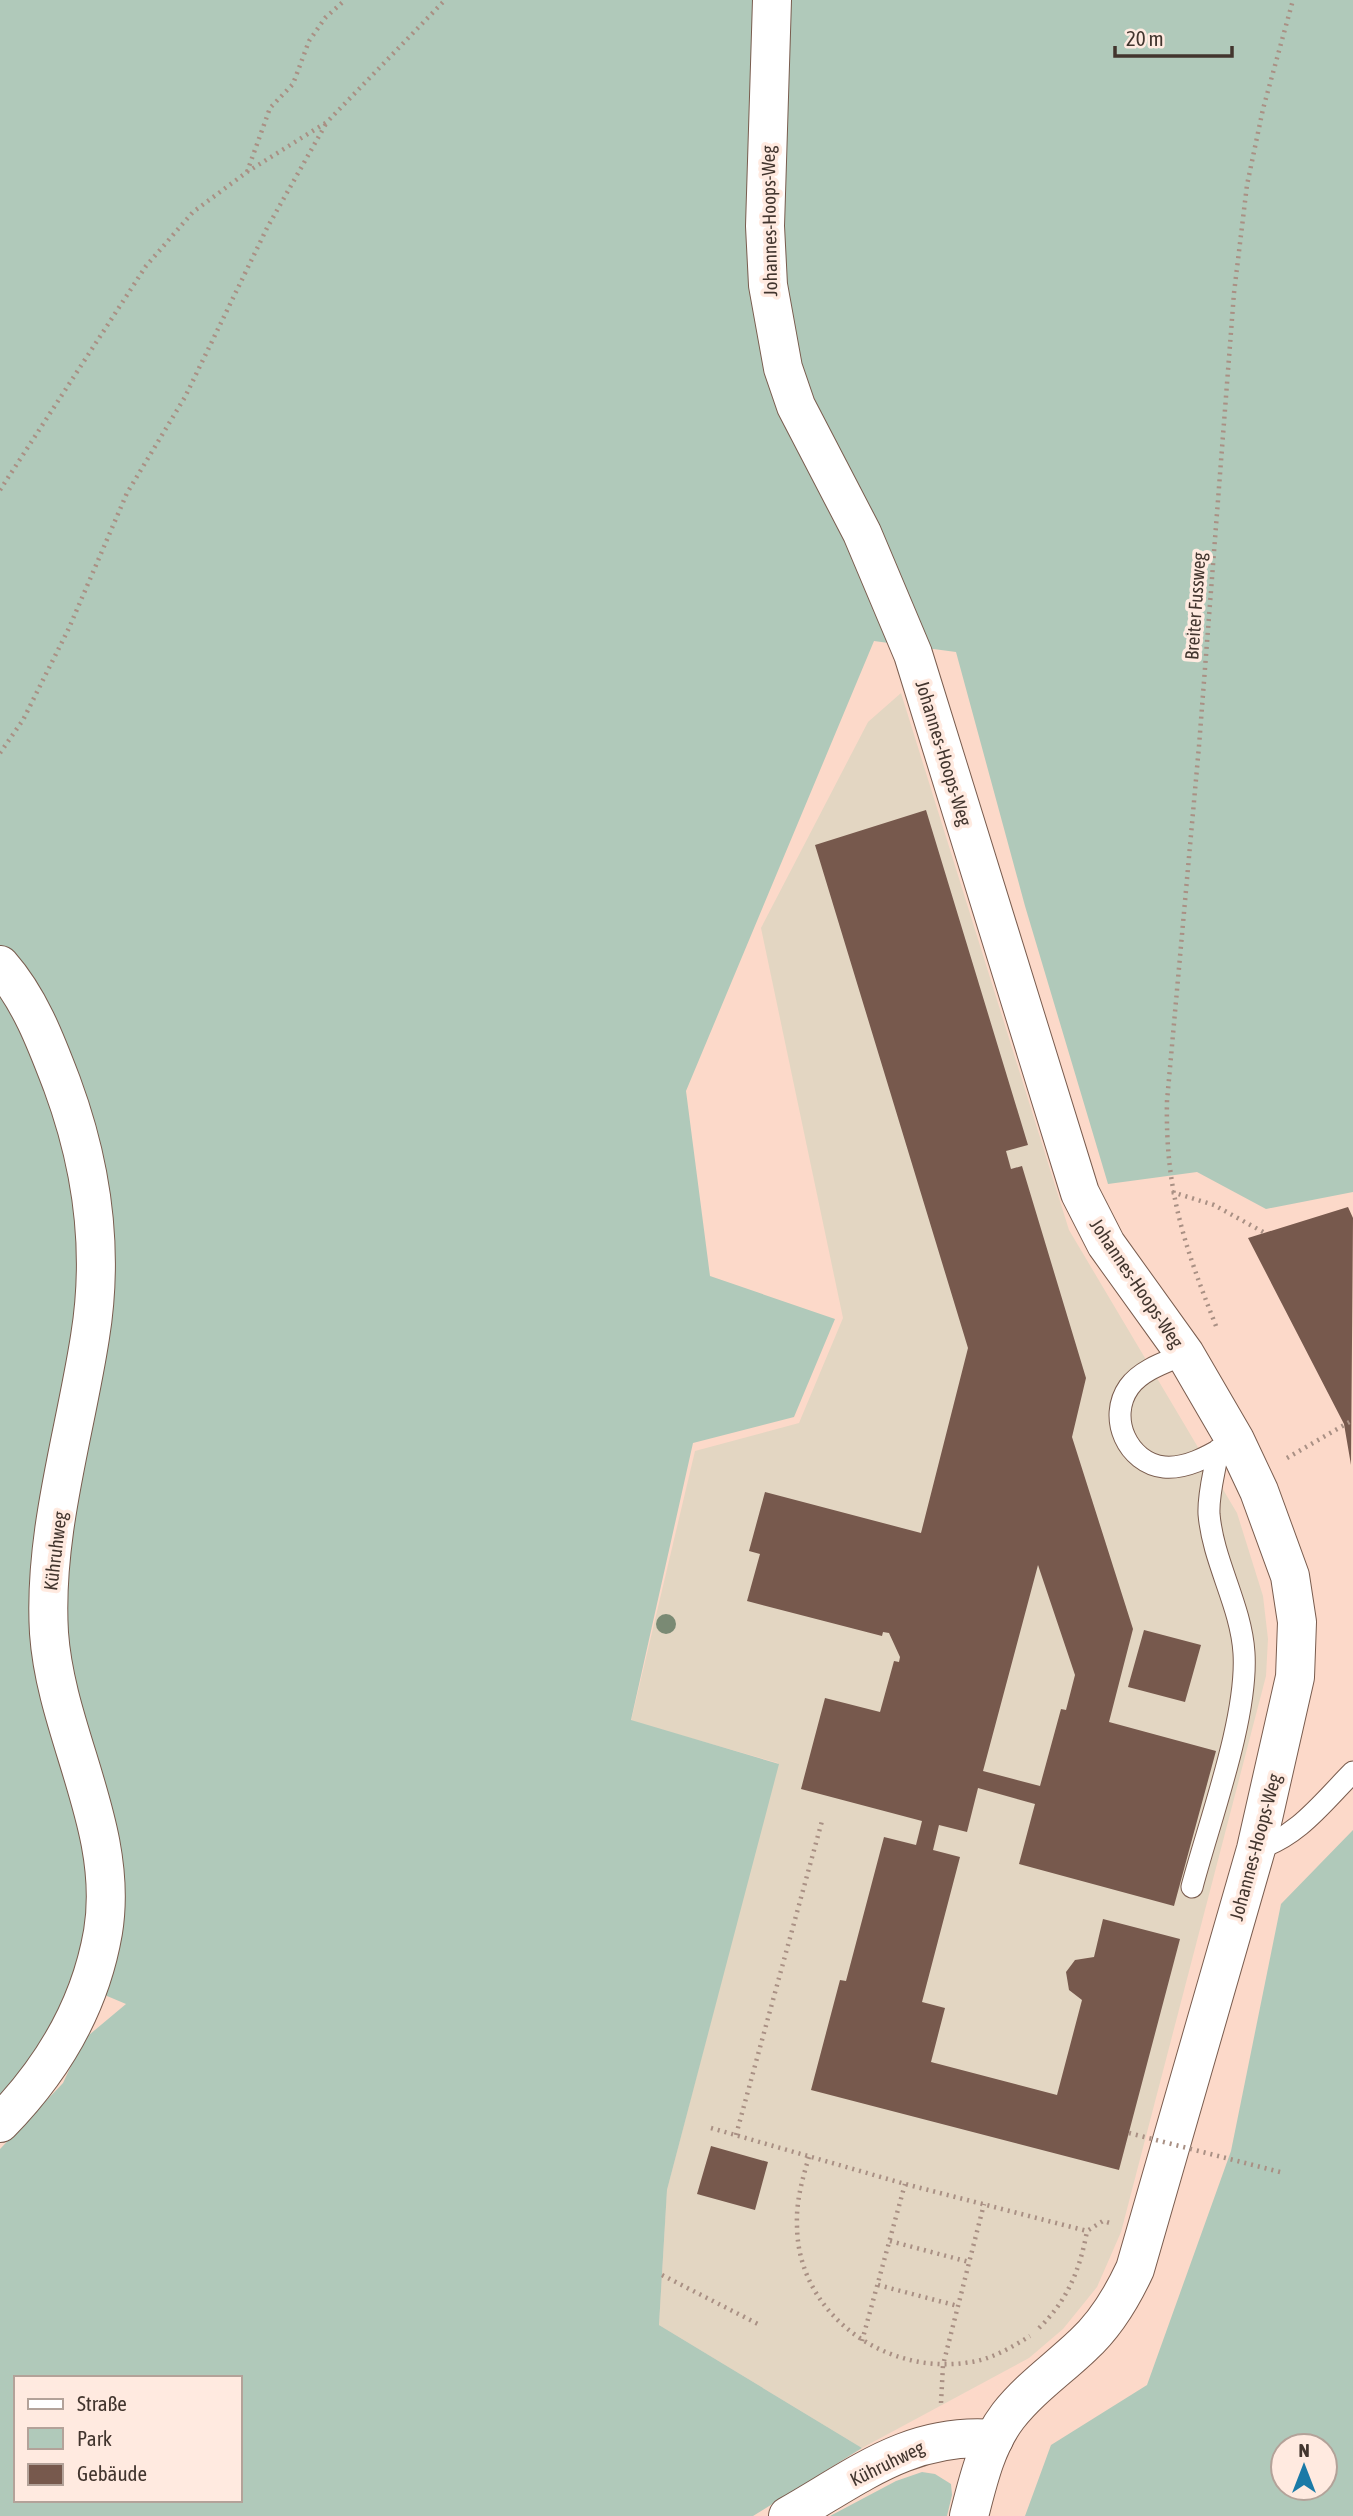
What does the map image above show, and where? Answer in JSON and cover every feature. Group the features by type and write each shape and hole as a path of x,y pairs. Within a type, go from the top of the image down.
{"street":[{"name":"Johannes-Hoops-Weg","path":"772,0 765,226 768,285 783,368 796,406 863,533 913,653 1080,1193 1106,1244 1185,1354 1227,1445 1259,1491 1290,1576 1297,1622 1295,1677 1256,1849 1135,2269 1116,2306 1094,2333 1029,2391 994,2439 969,2516"},
{"name":"Kühruhweg","path":"0,965 22,996 44,1037 75,1123 93,1206 95,1277 91,1334 59,1509 48,1611 54,1672 64,1717 93,1806 105,1905 94,1972 67,2036 36,2085 0,2123"},
{"name":"Kühruhweg","path":"788,2516 887,2459 932,2441 994,2439"}],"lane":[{"path":"1185,1354 1140,1376 1129,1388 1122,1403 1120,1420 1124,1437 1133,1451 1146,1461 1163,1467 1180,1467 1227,1445"},
{"path":"1192,1887 1234,1733 1243,1680 1240,1625 1209,1512 1227,1445"},
{"path":"1256,1849 1275,1844 1293,1832 1353,1772"}],"path":[{"path":"247,172 270,108 293,84 309,41 325,18 345,0"},
{"path":"0,490 146,266 192,212 247,172 327,122 445,0"},
{"name":"Breiter Fussweg","path":"1178,1218 1166,1144 1167,1101 1199,746 1234,293 1247,185 1293,0"},
{"path":"0,753 23,720 69,628 127,493 184,397 267,228 327,122"},
{"path":"1172,1192 1214,1205 1265,1233"},
{"path":"1279,1463 1353,1420"},
{"path":"736,2135 822,1821"},
{"path":"711,2128 905,2184 1087,2231 1103,2221"},
{"path":"1129,2133 1284,2173"},
{"path":"809,2157 798,2201 796,2227 800,2252 820,2300 836,2319 863,2341 899,2358 943,2365 974,2362 1003,2352 1030,2336 1052,2315 1070,2289 1082,2260 1087,2231"},
{"path":"863,2341 905,2184"},
{"path":"947,2439 940,2396 943,2365 984,2204"},
{"path":"890,2241 969,2262"},
{"path":"662,2274 758,2325"},
{"path":"878,2285 958,2306"}],"shaded area":[{"path":"901,693 1069,1230 1237,1513 1263,1596 1268,1639 1266,1676 1121,2232 1097,2287 1063,2329 1029,2358 862,2448 659,2325 667,2190 778,1763 631,1721 695,1451 799,1423 843,1318 761,928 868,722"}],"green space":[{"path":"0,0 1353,0 1353,1192 1266,1209 1197,1172 1108,1184 1025,906 956,652 874,641 686,1091 710,1276 835,1319 794,1417 693,1443 631,1720 779,1764 667,2190 659,2325 862,2448 753,2516 0,2516 0,2149 63,2083 83,2040 126,2004 69,1980 73,1989 63,2020 0,2097"},
{"path":"1353,1830 1353,2516 1025,2516 1051,2445 1147,2385 1231,2151 1281,1904"},
{"path":"922,2472 935,2474 951,2484 952,2495 947,2516 830,2516 896,2481"}],"building":[{"path":"926,810 1028,1145 1006,1151 1011,1169 1022,1166 1086,1378 1072,1437 1133,1629 1109,1722 1216,1751 1174,1906 1019,1864 1035,1804 978,1788 967,1832 939,1825 933,1850 960,1857 922,2002 945,2008 931,2062 1057,2095 1082,2000 1069,1990 1066,1972 1075,1960 1094,1957 1103,1919 1180,1939 1119,2170 811,2090 840,1980 846,1981 884,1837 916,1845 922,1821 801,1789 825,1698 880,1712 894,1661 899,1662 900,1657 889,1633 883,1632 882,1636 747,1601 760,1554 749,1551 765,1492 921,1533 968,1348 815,845","holes":["1038,1565 1075,1675 1066,1710 1061,1709 1040,1786 983,1771"]},
{"path":"1348,1207 1353,1218 1351,1465 1344,1424 1248,1238"},
{"path":"1144,1630 1201,1645 1185,1702 1128,1687"},
{"path":"711,2146 768,2162 755,2210 697,2194"}]}
